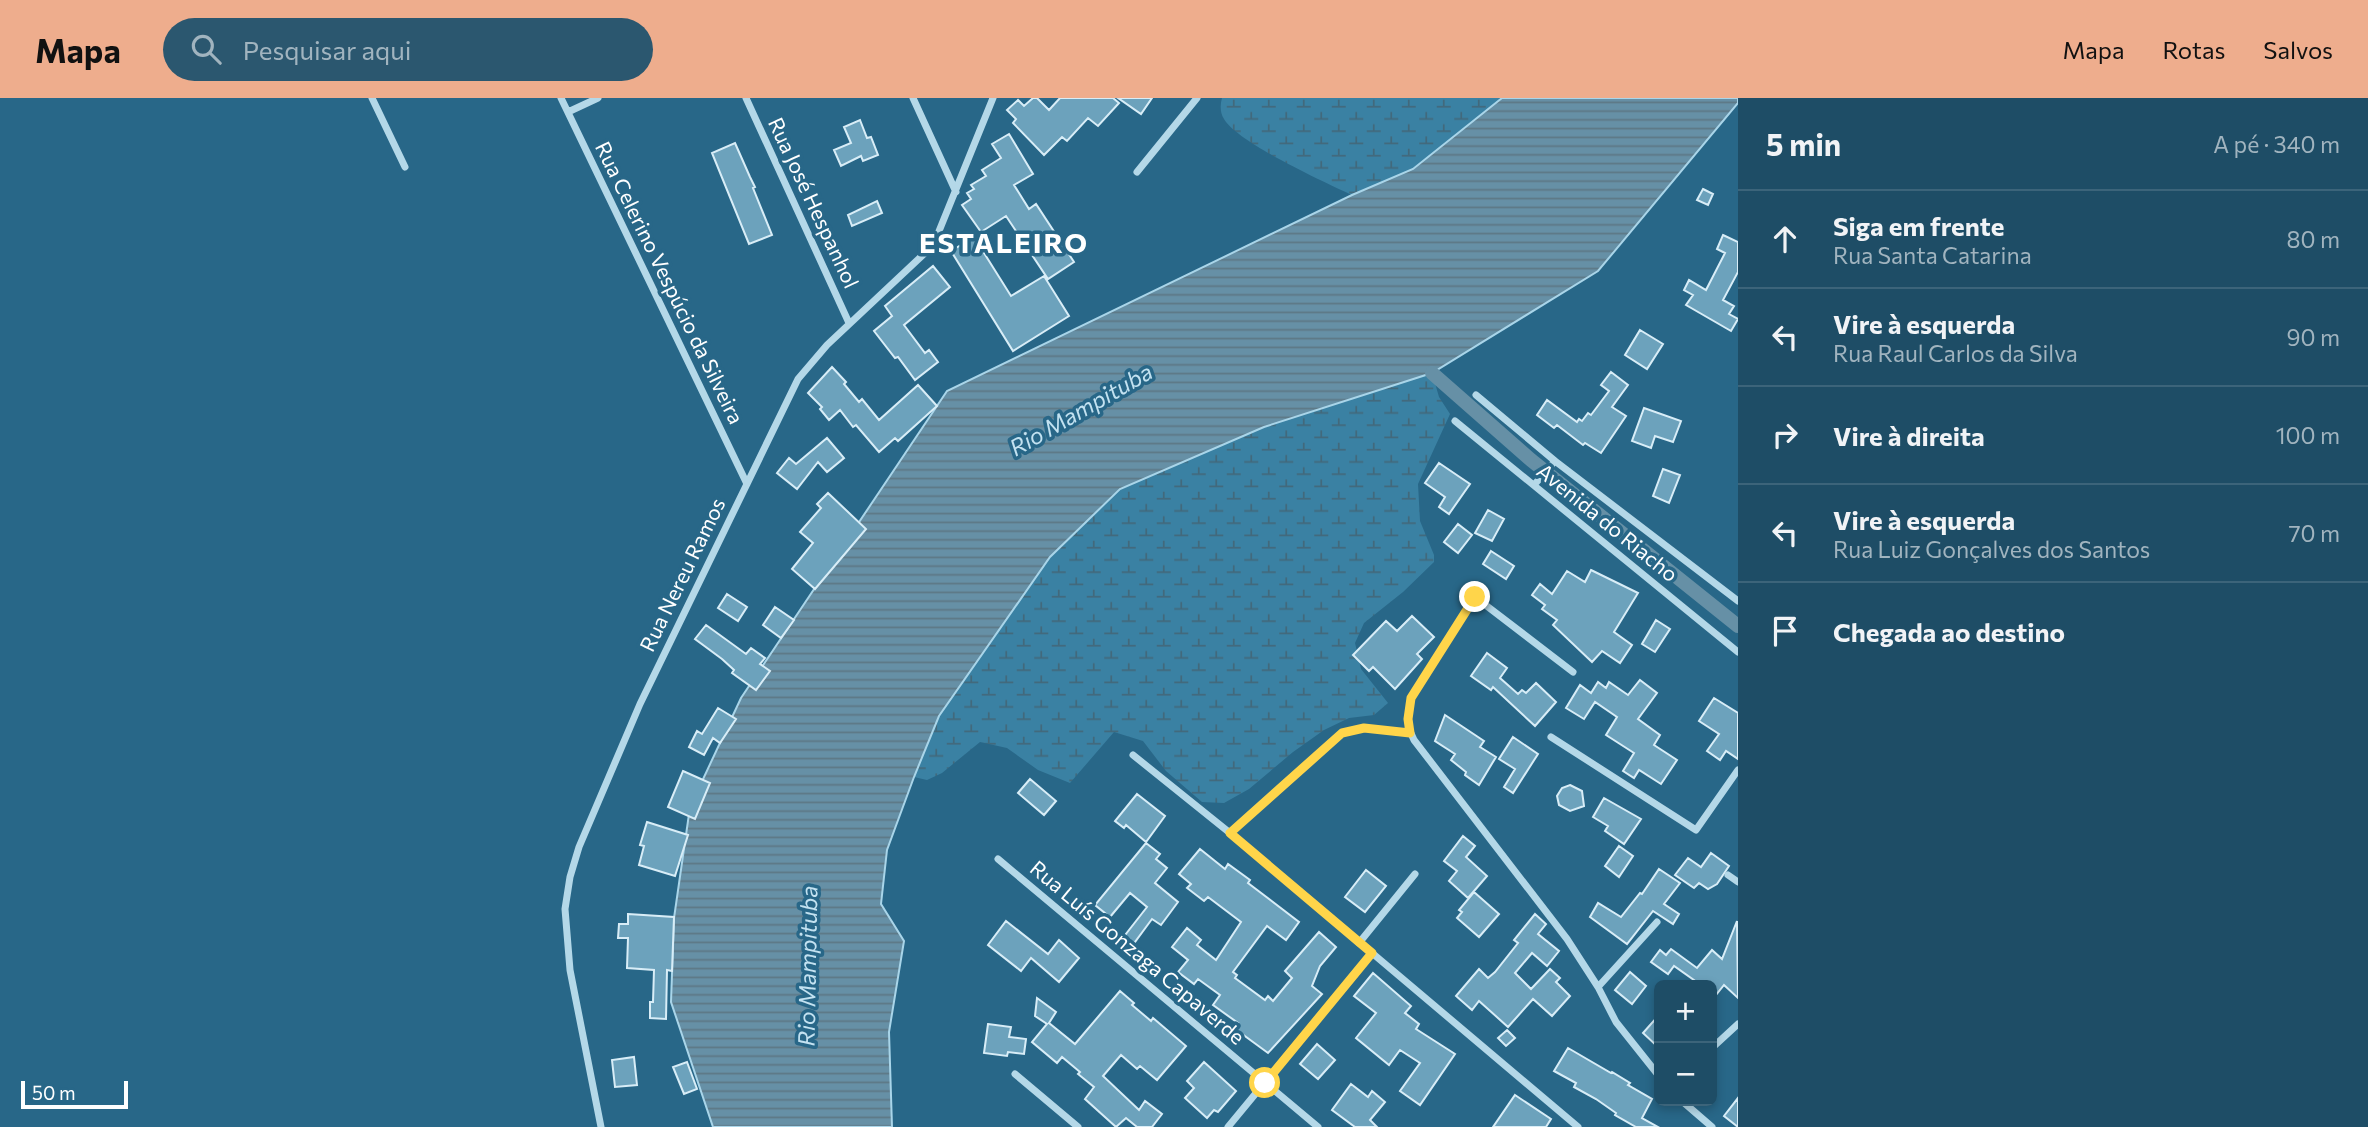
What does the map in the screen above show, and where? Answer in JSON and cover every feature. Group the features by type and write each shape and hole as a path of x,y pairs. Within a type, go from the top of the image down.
{"street":[{"path":"372,98 405,167"},
{"name":"Rua Celerino Vespúcio da Silveira","path":"561,98 747,484"},
{"path":"568,112 597,98"},
{"name":"Rua José Hespanhol","path":"746,98 849,323"},
{"path":"913,98 956,192"},
{"name":"Rua Nereu Ramos","path":"601,1127 570,970 565,909 570,877 579,847 624,739 798,379 812,360 849,323 925,253 941,228 993,98"},
{"path":"1136,172 1197,98"},
{"name":"Avenida do Riacho","path":"1476,395 1555,461 1738,601"},
{"name":"Avenida do Riacho","path":"1455,421 1738,652"},
{"path":"1534,485 1555,461"},
{"path":"1573,672 1475,597 1411,698 1408,719 1410,733 1567,939 1598,987 1616,1022 1654,1070"},
{"path":"1551,737 1696,830 1738,770"},
{"path":"1133,755 1230,833 1578,1127"},
{"name":"Rua Luís Gonzaga Capaverde","path":"998,859 1318,1127"},
{"path":"1359,943 1415,874"},
{"path":"1728,875 1738,882"},
{"path":"1598,987 1657,922"},
{"path":"1228,1127 1372,953"},
{"path":"1717,1043 1738,1024"},
{"path":"1015,1074 1078,1127"},
{"path":"1688,1106 1712,1127"}],"lane":[{"path":"1230,833 1342,733 1364,728 1410,733"}],"green space":[{"path":"1222,98 1502,98 1413,169 1352,195 1283,161 1232,129 1222,114"},
{"path":"1432,373 1439,397 1450,414 1418,484 1420,521 1434,555 1434,562 1403,592 1364,623 1355,643 1361,669 1388,703 1374,715 1349,718 1324,730 1249,789 1224,803 1202,802 1166,771 1143,741 1114,732 1070,783 1038,770 1007,748 980,742 942,773 927,780 914,777 939,716 1050,557 1119,489 1264,427"}],"water":[{"name":"Rio Mampituba","path":"1502,98 1738,98 1738,103 1598,271 1432,373 1264,427 1120,489 1050,557 939,716 887,850 881,904 904,941 889,1032 892,1127 713,1127 671,1002 674,918 690,807 741,698 947,391 1352,195 1413,169"}],"building":[{"path":"1037,98 1049,110 1060,98 1113,98 1119,103 1098,126 1088,118 1067,141 1062,137 1044,155 1013,123 1016,119 1007,110 1018,100 1024,106"},
{"path":"1118,98 1152,98 1141,114"},
{"path":"860,120 878,155 863,161 861,156 841,166 834,150 851,143 844,127"},
{"path":"1009,134 1033,174 1014,185 1029,209 1036,204 1074,262 1048,279 1006,216 981,232 962,205 971,199 967,193 974,189 971,185 986,176 982,170 1001,158 992,144"},
{"path":"735,143 755,187 753,188 772,235 749,244 712,153"},
{"path":"1703,189 1713,194 1708,205 1697,200"},
{"path":"877,201 882,213 852,226 848,215"},
{"path":"1723,235 1738,242 1738,272 1723,300 1734,306 1729,314 1738,319 1731,331 1686,305 1693,295 1684,290 1689,280 1706,290 1725,253 1717,249"},
{"path":"974,237 1011,296 1044,276 1069,316 1013,351 951,251"},
{"path":"933,266 950,287 904,325 925,353 929,350 938,362 915,380 874,331 892,316 885,306"},
{"path":"1640,330 1663,344 1647,369 1625,355"},
{"path":"832,367 859,402 862,399 879,420 918,385 937,406 898,441 895,438 879,452 840,410 829,420 820,409 822,407 808,393"},
{"path":"1611,372 1628,385 1612,407 1626,416 1601,453 1585,443 1583,445 1557,425 1554,428 1537,415 1547,400 1577,422 1579,419 1582,421 1588,413 1591,415 1609,391 1601,385"},
{"path":"1644,408 1681,421 1673,442 1655,436 1651,448 1632,441"},
{"path":"827,438 844,458 827,472 818,462 797,489 777,473 789,458 796,464"},
{"path":"1439,463 1470,484 1449,514 1439,507 1445,497 1425,483"},
{"path":"1663,469 1680,475 1669,503 1653,496"},
{"path":"828,493 866,529 815,589 792,569 813,543 800,532 821,508 817,504"},
{"path":"1488,510 1504,519 1492,541 1475,533"},
{"path":"1458,524 1472,535 1458,553 1444,542"},
{"path":"1491,551 1514,566 1506,579 1483,564"},
{"path":"1591,570 1638,593 1614,632 1632,645 1620,663 1602,651 1592,662 1553,625 1557,620 1542,609 1545,605 1532,595 1540,584 1552,594 1567,571 1585,582"},
{"path":"727,594 747,607 738,621 718,608"},
{"path":"775,607 794,620 781,638 763,625"},
{"path":"1412,616 1434,637 1417,654 1422,659 1395,689 1373,667 1369,671 1353,655 1386,621 1397,631"},
{"path":"1656,620 1670,629 1655,652 1642,644"},
{"path":"706,625 746,654 751,648 765,658 760,664 770,671 756,690 732,673 734,670 695,639"},
{"path":"1487,653 1507,668 1500,678 1518,694 1522,690 1526,693 1536,683 1556,702 1535,726 1493,687 1491,690 1471,676"},
{"path":"1640,680 1657,693 1638,719 1660,735 1654,745 1677,760 1661,784 1639,770 1634,778 1623,771 1634,753 1606,735 1617,717 1595,702 1584,719 1566,708 1580,685 1591,693 1598,682 1606,688 1609,682 1628,695"},
{"path":"1714,698 1738,713 1738,759 1726,751 1720,760 1707,751 1719,734 1699,721"},
{"path":"718,708 736,719 720,743 713,738 704,755 689,747 697,731 702,734"},
{"path":"1445,715 1484,741 1480,747 1496,757 1479,785 1451,760 1455,754 1435,741"},
{"path":"1513,737 1538,754 1513,793 1504,787 1515,769 1499,759"},
{"path":"683,771 710,783 695,819 668,807"},
{"path":"1030,779 1056,801 1044,815 1018,793"},
{"path":"1570,785 1582,791 1584,806 1570,811 1559,805 1557,796 1562,788"},
{"path":"1137,794 1165,816 1146,842 1126,825 1124,828 1115,821"},
{"path":"1604,798 1641,819 1624,844 1605,831 1608,826 1593,817"},
{"path":"647,822 688,835 675,876 639,865 644,846 640,845"},
{"path":"1463,836 1475,846 1466,857 1487,876 1468,898 1449,881 1457,871 1444,861"},
{"path":"1146,843 1160,854 1156,859 1167,868 1155,883 1178,902 1161,925 1152,919 1132,946 1122,939 1147,907 1130,893 1110,917 1095,905"},
{"path":"1619,846 1633,856 1619,877 1605,866"},
{"path":"1200,849 1225,869 1228,864 1250,880 1248,883 1299,922 1286,940 1267,926 1233,972 1237,975 1235,978 1265,1000 1268,996 1273,1001 1292,978 1285,971 1319,932 1336,947 1320,966 1312,986 1322,994 1268,1053 1234,1028 1238,1023 1213,1005 1220,995 1198,979 1194,984 1178,972 1188,960 1172,947 1187,928 1201,940 1197,945 1216,960 1241,922 1208,897 1204,901 1187,888 1191,884 1179,874"},
{"path":"1711,853 1729,866 1717,884 1708,889 1699,883 1694,888 1675,875 1688,858 1701,867"},
{"path":"1659,869 1680,883 1664,904 1679,914 1673,924 1653,911 1627,944 1590,917 1598,903 1621,917 1640,893 1642,894"},
{"path":"1366,870 1386,886 1365,912 1345,897"},
{"path":"1474,892 1499,914 1479,937 1457,918 1462,912 1459,910"},
{"path":"628,914 674,917 672,971 667,970 666,1019 650,1018 654,970 627,968 628,938 618,938 619,924 628,924"},
{"path":"1535,914 1546,924 1538,934 1559,951 1547,966 1532,953 1515,973 1531,989 1550,969 1560,978 1556,982 1570,996 1552,1016 1533,999 1508,1027 1479,1001 1472,1010 1456,996 1479,969 1488,978 1495,972 1518,943 1514,940"},
{"path":"1006,921 1048,954 1059,940 1079,958 1059,982 1031,958 1021,971 988,945"},
{"path":"1737,921 1738,998 1724,985 1717,994 1717,980 1694,980 1674,966 1668,974 1651,962 1660,950 1666,955 1671,949 1697,968 1712,950 1722,959"},
{"path":"1630,972 1646,986 1632,1004 1615,990"},
{"path":"1373,973 1411,1006 1405,1013 1419,1024 1416,1029 1455,1054 1420,1105 1400,1091 1420,1063 1400,1050 1389,1065 1356,1038 1376,1013 1354,996"},
{"path":"1120,991 1151,1021 1153,1018 1186,1046 1157,1080 1140,1066 1137,1069 1121,1055 1103,1076 1139,1110 1145,1101 1162,1114 1152,1127 1137,1127 1126,1118 1116,1127 1085,1099 1094,1087 1078,1074 1080,1072 1062,1057 1057,1063 1032,1042 1047,1024 1035,1016 1037,998 1056,1012 1049,1023 1075,1044"},
{"path":"1654,1021 1654,1043 1643,1033"},
{"path":"988,1024 1011,1027 1009,1037 1026,1039 1024,1054 1008,1052 1007,1056 984,1053"},
{"path":"1507,1030 1515,1038 1506,1046 1498,1038"},
{"path":"1317,1044 1335,1060 1318,1079 1300,1064"},
{"path":"1568,1048 1612,1072 1652,1099 1642,1118 1658,1127 1636,1127 1574,1087 1576,1083 1554,1071"},
{"path":"634,1057 637,1085 615,1087 612,1060"},
{"path":"687,1062 697,1089 684,1094 673,1067"},
{"path":"1204,1062 1236,1091 1218,1112 1214,1110 1207,1118 1185,1098 1194,1088 1187,1081"},
{"path":"1351,1084 1368,1097 1372,1091 1385,1102 1370,1120 1377,1127 1355,1127 1332,1110"},
{"path":"1515,1095 1551,1119 1546,1127 1493,1127"},
{"path":"1738,1098 1738,1127 1724,1116"}],"waterway":[{"path":"1432,373 1531,460 1738,626"}],"district":[{"name":"ESTALEIRO","path":"1004,243"}],"route":[{"path":"1265,1083 1372,953 1230,833 1342,733 1364,728 1410,733 1408,719 1411,698 1475,597"}]}
